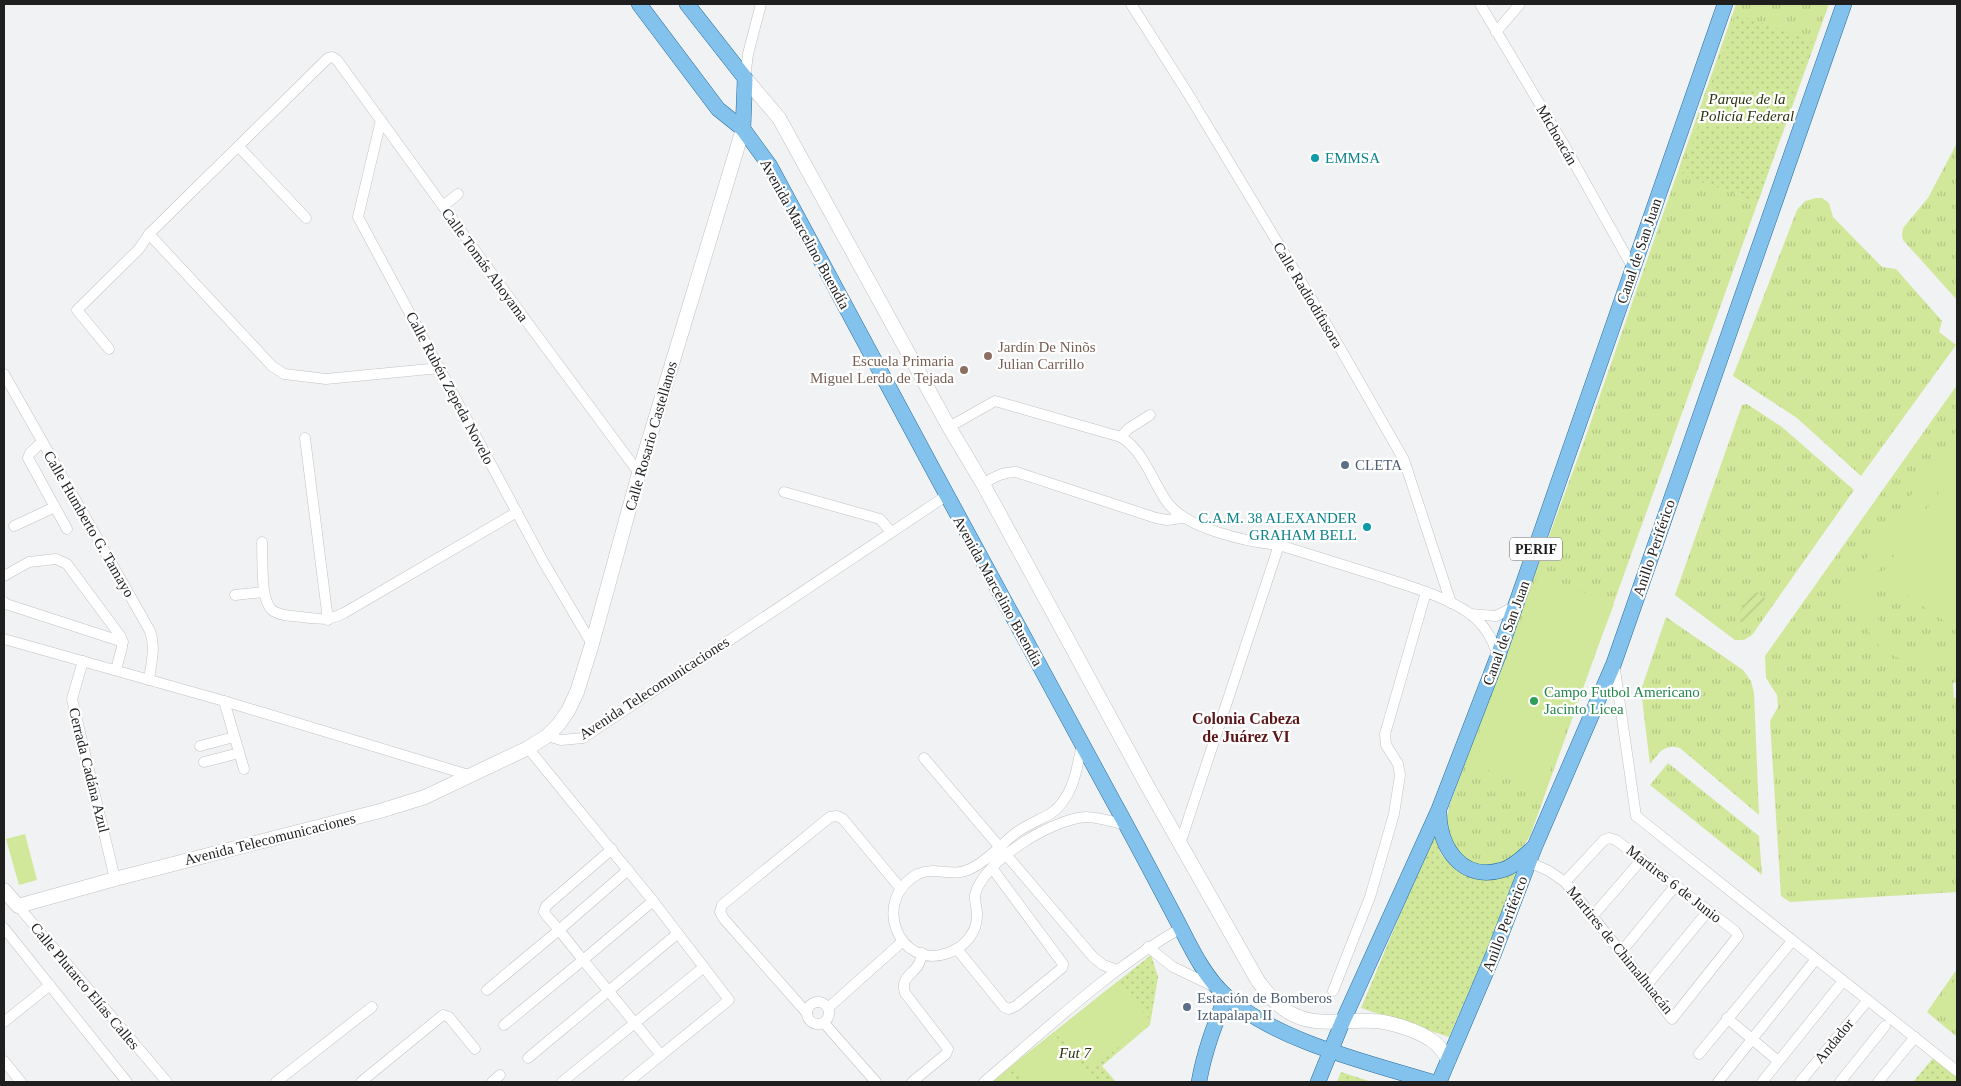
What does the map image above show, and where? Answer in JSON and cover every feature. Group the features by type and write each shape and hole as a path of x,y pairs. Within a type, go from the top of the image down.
{"main road":[{"name":"Avenida Marcelino Buendía","path":"639,4 718,109 743,129 770,166 946,496 1200,963 1222,992 1266,1024 1293,1037 1432,1082"},
{"path":"687,4 745,78 743,129"},
{"name":"Canal de San Juan","path":"1318,1082 1342,1023 1439,809 1498,656 1725,4"},
{"name":"Anillo Periférico","path":"1439,1082 1494,953 1535,846 1614,663 1844,4"},
{"path":"1439,809 1440,828 1445,845 1451,855 1470,869 1486,873 1503,870 1520,860 1535,846"},
{"path":"1200,1082 1201,1070 1222,992"}],"street":[{"path":"761,4 748,54 745,78 779,118 949,427 983,484 1180,844 1258,981 1271,998 1284,1010 1298,1017 1311,1021 1342,1023 1375,1020 1431,1039 1449,1060"},
{"name":"Calle Radiodifusora","path":"1131,4 1187,92 1320,313 1404,460 1451,603"},
{"name":"Michoacán","path":"1480,4 1633,268"},
{"path":"1496,32 1520,4"},
{"name":"Calle Tomás Ahoyama","path":"239,147 328,58 332,57 337,60 639,473"},
{"name":"Calle Rubén Zepeda Novelo","path":"381,120 358,217 543,561 592,644"},
{"name":"Calle Rosario Castellanos","path":"547,736 568,711 577,692 639,473 743,129"},
{"path":"110,350 77,310 139,249 149,234 239,147 306,218"},
{"path":"443,206 458,194"},
{"path":"149,234 272,366 284,374 326,379 440,368"},
{"name":"Calle Humberto G. Tamayo","path":"4,374 150,631 153,651 149,680"},
{"path":"949,427 995,401 1121,437 1131,444 1168,504 1182,518 1200,526 1256,543 1280,545 1426,592 1470,614 1490,634 1498,656"},
{"path":"1121,437 1138,421 1150,415"},
{"path":"305,438 328,620"},
{"path":"42,442 30,453 28,458 67,529"},
{"path":"983,484 995,476 1007,472 1016,472 1156,518 1167,520 1182,518"},
{"path":"784,492 880,519 891,532"},
{"name":"Avenida Telecomunicaciones","path":"18,906 380,811 425,797 528,748 547,736 561,740 583,738 946,496"},
{"path":"14,526 55,507"},
{"path":"262,542 264,592 267,604 273,611 284,614 328,620 344,614 517,512"},
{"path":"1180,844 1280,545"},
{"path":"4,576 29,562 56,560 64,562 71,568 123,642 116,670"},
{"path":"234,595 264,592"},
{"path":"1333,991 1370,896 1394,814 1400,775 1398,764 1386,745 1385,734 1426,592"},
{"path":"4,602 123,642"},
{"path":"1470,614 1496,616 1516,606"},
{"path":"4,639 224,701 472,776"},
{"name":"Cerrada Cadána Azul","path":"83,661 72,699 115,879"},
{"path":"1614,663 1636,816 1957,1071"},
{"path":"224,701 244,769"},
{"path":"200,746 234,737"},
{"path":"1082,744 1070,789 1062,804 1050,814 1019,831 1003,852 992,868 975,896 977,917 975,926 965,943 947,954 937,956 922,953 903,941 895,928 893,919 895,900 901,889 919,874 929,871 959,874 971,869 1003,852 1034,835 1050,827 1069,821 1086,817 1126,825"},
{"path":"528,748 612,849 729,1000 628,1082"},
{"path":"204,762 239,753"},
{"path":"924,758 1093,957 1103,965 1117,970"},
{"path":"808,1008 796,1002 724,919 720,912 722,905 830,817 837,816 843,819 901,889"},
{"name":"Martires 6 de Junio","path":"1565,882 1604,840 1609,838 1616,840 1708,910 1738,936"},
{"path":"612,849 546,906 544,912 661,1055"},
{"path":"1592,917 1642,859"},
{"name":"Martires de Chimalhuacán","path":"1529,862 1549,871 1565,882 1622,952 1672,1019 1738,936"},
{"path":"958,949 1004,1007 1010,1009 1062,968 1063,964 992,868"},
{"path":"486,990 628,870"},
{"path":"1622,952 1676,886"},
{"name":"Calle Plutarco Elías Calles","path":"4,890 167,1082"},
{"path":"504,1025 653,901"},
{"path":"1647,985 1708,910"},
{"name":"Calle Plutarco Elías Calles","path":"4,928 127,1082"},
{"path":"984,1082 1117,970 1148,947 1181,928"},
{"path":"528,1058 677,934"},
{"path":"1699,1054 1792,940"},
{"path":"827,1006 903,941"},
{"path":"1148,947 1173,967 1222,992"},
{"path":"912,1082 946,1054 948,1049 905,993 903,986 905,980 916,969 922,953"},
{"path":"1718,1082 1816,959"},
{"path":"562,1082 704,967"},
{"name":"Andador","path":"1762,1082 1843,981"},
{"path":"4,1022 50,985"},
{"name":"Andador","path":"1800,1082 1868,1000"},
{"path":"828,1024 811,1023 807,1018 808,1008 814,1002 820,1002 827,1006 829,1014 828,1024 876,1082"},
{"path":"276,1082 372,1007"},
{"path":"361,1082 443,1015 449,1017 475,1050"},
{"path":"1727,1018 1778,1062"},
{"name":"Andador","path":"1840,1082 1885,1026"},
{"path":"1878,1082 1915,1037"},
{"path":"4,1061 22,1082"}],"green space":[{"path":"1736,4 1829,4 1530,836 1520,851 1508,861 1491,866 1472,864 1458,853 1445,823 1450,804 1582,447"},
{"name":"Parque de la Policía Federal","path":"1736,14 1813,41 1758,202 1682,175"},
{"path":"1957,143 1957,300 1903,240 1902,235 1903,228 1928,198"},
{"path":"1822,198 1829,203 1833,217 1882,267 1896,269 1942,321 1939,332 1956,345 1861,476 1797,418 1733,376 1797,210 1805,201"},
{"path":"1957,385 1957,682 1953,683 1954,698 1957,698 1957,892 1790,902 1781,896 1770,721 1778,707 1777,695 1766,678 1765,656"},
{"path":"1747,404 1782,427 1854,490 1752,635 1744,640 1735,640 1675,595 1742,405"},
{"path":"1957,430 1957,465 1876,574 1873,593 1875,611 1882,627 1893,639 1906,648 1922,652 1939,651 1957,643 1957,658 1939,663 1921,663 1905,660 1890,654 1878,644 1868,631 1862,614 1860,595 1852,603 1841,594"},
{"path":"1957,467 1957,630 1880,576"},
{"name":"Campo Futbol Americano Jacinto Licea","path":"1538,575 1614,604 1542,792 1468,762"},
{"path":"1754,591 1766,599 1747,626 1735,618"},
{"path":"1666,617 1743,670 1751,681 1754,693 1759,815 1680,748 1670,747 1662,750 1650,764 1641,690"},
{"path":"1668,763 1759,836 1762,875 1650,785"},
{"path":"1434,833 1441,854 1458,871 1481,880 1521,871 1449,1037 1361,1008"},
{"path":"25,834 37,880 19,885 6,839"},
{"name":"Fut 7","path":"1151,955 1158,977 1150,1025 1102,1066 1116,1082 991,1082"},
{"path":"1957,969 1957,1037 1927,1012"},
{"path":"1957,978 1957,1014 1953,1018 1936,1003"},
{"path":"1117,982 1150,1020 1092,1070 1057,1030"},
{"path":"1053,1033 1095,1082 1026,1082 1011,1066"},
{"path":"1934,1057 1957,1076 1957,1082 1913,1082"},
{"path":"1007,1069 1019,1082 991,1082"},
{"path":"1341,1072 1372,1082 1337,1082"}],"place":[{"name":"EMMSA","path":"1315,158"},
{"name":"Jardín De Ninõs Julian Carrillo","path":"988,356"},
{"name":"Escuela Primaria Miguel Lerdo de Tejada","path":"964,370"},
{"name":"CLETA","path":"1345,465"},
{"name":"C.A.M. 38 ALEXANDER GRAHAM BELL","path":"1367,527"},
{"name":"Campo Futbol Americano Jacinto Licea","path":"1534,701"},
{"name":"Estación de Bomberos Iztapalapa II","path":"1187,1007"}],"district":[{"name":"Colonia Cabeza de Juárez VI","path":"1246,727"}]}
